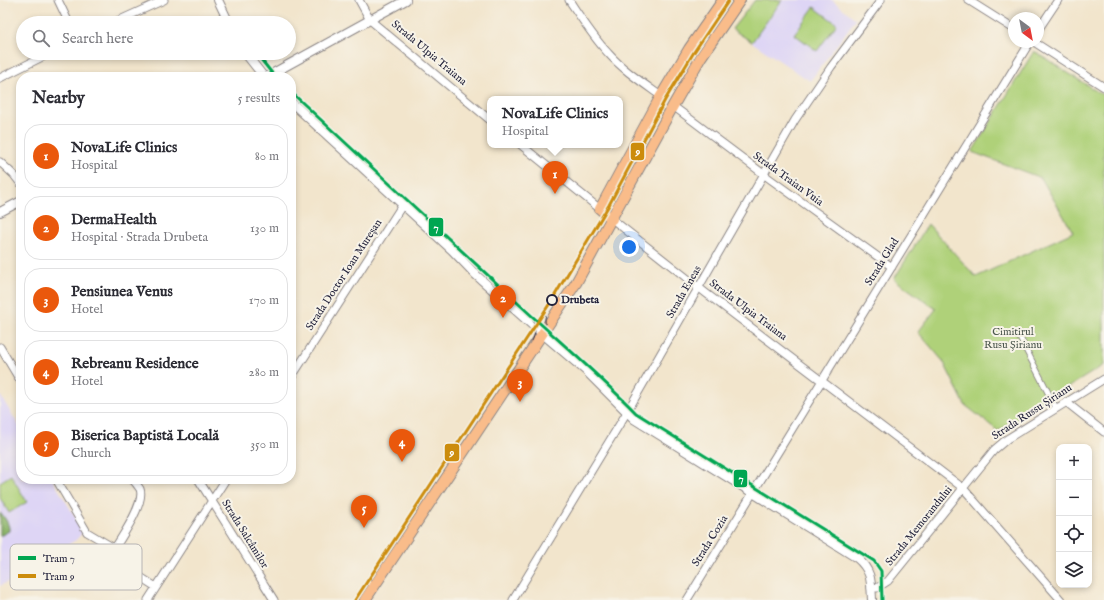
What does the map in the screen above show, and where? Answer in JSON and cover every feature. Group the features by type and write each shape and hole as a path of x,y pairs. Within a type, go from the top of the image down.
{"main road":[{"path":"600,209 661,96 689,49 723,0"},
{"path":"366,600 576,283 673,106 740,0"},
{"name":"Strada Ulpia Traiana","path":"600,209 612,219"}],"street":[{"path":"58,0 66,16"},
{"path":"129,16 164,0"},
{"path":"218,0 226,16"},
{"name":"Strada Ulpia Traiana","path":"359,0 370,20 487,118"},
{"path":"274,72 406,0"},
{"path":"569,0 584,23 608,54 634,77 661,96"},
{"name":"Strada Eneas","path":"513,600 627,412 795,120 831,67 881,0"},
{"path":"968,0 1008,25"},
{"path":"1044,21 1058,0"},
{"name":"Strada Glad","path":"753,493 1026,48"},
{"path":"1043,48 1104,87"},
{"path":"0,78 36,60"},
{"path":"251,60 261,72"},
{"name":"Strada Traian Vuia","path":"673,106 892,267"},
{"path":"296,107 403,204 476,275 586,371 634,419 857,558 867,568 870,574 872,600"},
{"name":"Strada Ulpia Traiana","path":"525,148 600,209"},
{"path":"0,162 16,178"},
{"path":"0,212 16,204"},
{"name":"Strada Doctor Ioan Mureșan","path":"296,370 403,204"},
{"name":"Strada Ulpia Traiana","path":"612,219 699,288 963,488 1061,600"},
{"path":"1018,334 1056,408"},
{"path":"0,347 16,374"},
{"name":"Strada Russu Șirianu","path":"963,488 994,450 1007,439 1104,379"},
{"path":"1066,402 1104,432"},
{"path":"59,484 87,532 107,544"},
{"path":"116,544 141,501 140,490 136,484"},
{"name":"Strada Salcâmilor","path":"201,484 274,600"},
{"path":"148,600 223,484"},
{"name":"Strada Memorandului","path":"871,588 877,588 888,581 963,488"},
{"name":"Strada Cozia","path":"687,600 753,493"},
{"path":"142,578 156,587"}],"shaded area":[{"path":"755,0 832,0 856,19 810,81 732,29"},
{"path":"0,395 16,421 16,484 55,484 84,531 76,540 69,544 10,544 10,581 0,586"}],"green space":[{"path":"755,0 782,0 752,42 732,29"},
{"path":"814,7 837,24 817,51 794,34"},
{"name":"Cimitirul Rusu Șirianu","path":"1034,51 1104,96 1104,365 998,431 965,405 943,361 918,332 936,309 894,279 928,224 976,277 1073,232 1041,178 972,152"},
{"path":"11,475 27,502 9,513 0,498 0,482"},
{"path":"0,513 7,521 9,531 0,536"}],"tram line":[{"name":"9","path":"355,600 552,300 609,205 665,100 694,52 729,0"},
{"name":"7","path":"262,60 271,72"},
{"name":"7","path":"296,97 594,372 636,413 874,561 881,571 882,600"},
{"path":"548,307 545,315 545,323 547,331 552,338"},
{"path":"526,311 532,318 535,325 535,333 532,341"}],"place":[{"name":"NovaLife Clinics","path":"555,194"},
{"name":"Drubeta","path":"552,300"},
{"name":"DermaHealth","path":"503,318"},
{"name":"Pensiunea Venus","path":"520,402"},
{"name":"Rebreanu Residence","path":"402,462"},
{"name":"Biserica Baptistă Locală","path":"364,528"}]}
